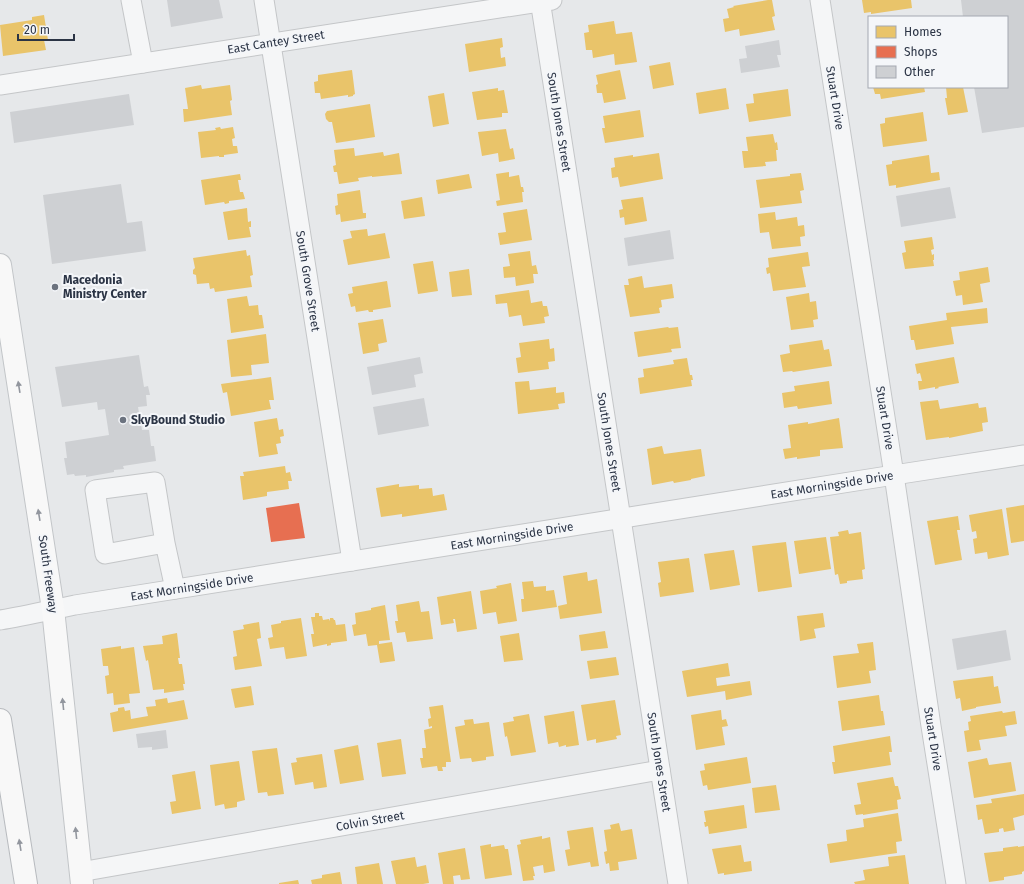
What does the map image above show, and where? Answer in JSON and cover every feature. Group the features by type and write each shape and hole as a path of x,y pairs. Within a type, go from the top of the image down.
{"main road":[{"name":"South Freeway","path":"0,265 53,609 81,878"},
{"path":"0,720 26,884"}],"street":[{"path":"131,0 143,63"},
{"name":"South Grove Street","path":"264,0 352,561"},
{"name":"Stuart Drive","path":"820,0 894,475 929,718 956,884"},
{"name":"East Cantey Street","path":"0,85 544,1"},
{"name":"South Jones Street","path":"544,1 621,518 678,884"},
{"name":"East Morningside Drive","path":"0,620 27,616 53,609 175,589 894,475 1024,456"},
{"path":"165,543 105,554 95,490 155,482 165,543 175,589"},
{"name":"Colvin Street","path":"81,878 660,770"}],"building: Homes":[{"path":"772,0 775,16 772,17 775,30 740,36 739,29 725,32 723,19 729,18 727,9 734,7 733,6"},
{"path":"862,0 911,0 912,8 871,14 871,12 864,13"},
{"path":"44,15 48,40 44,40 46,50 3,56 0,25 32,20 32,17"},
{"path":"614,21 616,34 632,32 637,62 615,65 614,54 593,58 592,50 586,50 584,33 589,32 588,25"},
{"path":"502,38 503,47 500,48 501,58 505,57 506,66 469,72 465,44"},
{"path":"670,62 674,85 653,89 649,66"},
{"path":"352,70 355,94 353,96 348,97 348,95 321,99 320,93 315,93 314,82 318,81 318,75"},
{"path":"620,70 626,99 604,103 602,93 597,93 596,85 598,84 596,75"},
{"path":"201,85 202,89 230,85 232,115 184,122 183,109 188,109 185,88"},
{"path":"498,88 498,91 504,90 508,113 502,113 502,117 477,120 472,92"},
{"path":"726,88 729,109 699,114 696,93"},
{"path":"873,88 924,88 925,92 881,99 880,94 875,94"},
{"path":"946,88 963,88 968,112 948,115 945,98 947,98"},
{"path":"788,89 791,116 749,122 746,104 754,103 753,94"},
{"path":"444,93 449,124 433,127 428,96"},
{"path":"370,104 375,137 336,143 332,122 329,122 326,119 325,114 327,111"},
{"path":"640,110 644,137 605,143 602,128 605,128 603,116"},
{"path":"923,112 927,141 883,147 880,124 885,123 885,118"},
{"path":"220,127 221,129 233,127 235,138 232,139 233,146 237,146 238,153 224,155 224,157 219,156 201,158 198,132 216,130 215,128"},
{"path":"506,129 510,149 513,148 515,159 499,162 498,153 482,156 478,132"},
{"path":"773,134 775,143 777,142 777,161 765,162 766,166 744,168 742,151 748,151 746,137"},
{"path":"354,148 355,156 383,152 384,156 399,153 402,174 358,178 359,181 339,184 337,172 334,172 333,166 336,165 334,150"},
{"path":"659,153 663,179 620,187 618,177 612,178 611,168 615,167 614,158"},
{"path":"929,155 931,173 939,172 940,180 896,188 896,185 889,186 886,165 892,164 892,161"},
{"path":"509,172 509,177 519,175 521,187 523,187 524,192 522,192 523,202 497,206 496,201 500,200 496,174"},
{"path":"801,173 804,190 800,191 802,203 760,208 756,180 790,176 790,174"},
{"path":"240,174 241,180 238,180 240,192 243,192 245,199 229,201 229,203 225,204 224,202 205,205 201,180"},
{"path":"469,174 472,188 438,194 436,180"},
{"path":"360,190 363,213 366,213 366,218 341,222 340,214 336,215 335,206 338,205 337,194"},
{"path":"422,197 425,216 404,219 401,201"},
{"path":"643,197 647,221 625,225 624,217 620,218 619,210 623,209 621,200"},
{"path":"247,208 248,222 251,221 251,227 249,227 251,237 228,240 223,212"},
{"path":"527,209 532,240 500,245 498,233 506,232 503,213"},
{"path":"775,212 776,220 797,217 798,226 804,225 805,236 800,237 801,246 772,249 769,232 760,233 758,214"},
{"path":"367,229 368,236 385,233 390,258 348,265 343,240 352,238 350,231"},
{"path":"932,237 934,249 931,250 932,255 934,254 934,266 905,269 902,253 906,252 904,241"},
{"path":"246,250 247,256 250,255 253,275 250,276 252,287 215,292 214,288 210,289 209,283 197,284 196,275 193,274 193,270 195,268 193,258"},
{"path":"530,251 532,266 536,265 538,274 533,274 534,283 516,286 515,277 504,278 503,267 510,266 508,254"},
{"path":"808,252 810,266 802,267 806,287 773,291 770,273 767,274 766,268 769,267 768,258"},
{"path":"433,261 438,291 418,294 413,264"},
{"path":"988,267 990,282 980,284 983,302 963,305 962,295 956,296 953,281 960,280 959,272"},
{"path":"469,269 472,295 452,297 449,272"},
{"path":"642,276 644,288 672,284 674,298 661,300 662,307 659,308 660,313 630,317 624,285 629,285 628,279"},
{"path":"387,281 391,307 373,310 373,312 369,312 368,310 356,312 355,306 351,307 348,294 353,293 352,287"},
{"path":"529,290 531,303 542,301 543,306 547,306 549,316 544,317 545,323 523,326 521,315 509,317 507,303 496,304 495,295"},
{"path":"809,293 810,302 816,301 818,319 813,320 814,327 791,330 786,297"},
{"path":"247,296 249,306 258,305 259,315 262,315 264,328 231,333 227,299"},
{"path":"987,308 988,323 951,327 954,344 916,350 914,340 911,340 909,326 947,320 946,313"},
{"path":"383,319 387,342 378,344 379,351 363,354 358,323"},
{"path":"678,327 681,348 671,349 672,352 638,357 634,332"},
{"path":"266,334 269,363 251,365 252,375 231,377 227,340"},
{"path":"549,339 550,349 554,348 555,361 548,362 549,369 518,373 516,358 521,357 519,343"},
{"path":"822,340 824,350 829,349 832,366 793,372 783,372 780,355 790,353 789,345"},
{"path":"954,357 959,383 938,387 939,388 935,389 935,387 919,390 918,381 922,381 920,373 917,374 915,364"},
{"path":"687,358 690,375 692,375 693,380 691,380 692,386 640,394 638,378 644,377 643,369 674,364 673,360"},
{"path":"271,377 274,400 269,400 271,409 231,416 227,392 223,393 221,384"},
{"path":"529,381 530,390 556,387 556,393 564,392 565,403 558,404 559,409 518,414 515,382"},
{"path":"829,381 832,404 798,409 797,406 784,408 782,393 795,391 794,386"},
{"path":"938,400 940,409 978,403 979,408 986,407 988,422 982,423 983,431 949,438 926,440 920,402"},
{"path":"277,418 279,430 283,429 284,436 280,437 281,443 276,444 278,454 259,457 254,422"},
{"path":"839,418 843,448 820,450 820,456 785,459 783,449 791,448 788,425 808,422 808,424"},
{"path":"662,446 664,454 701,449 705,476 674,483 673,481 652,485 647,449"},
{"path":"285,466 286,473 290,472 292,481 288,481 289,489 267,492 267,496 243,500 240,476 244,476 243,472"},
{"path":"399,484 399,487 419,485 419,489 432,488 433,496 444,494 447,510 402,517 402,514 381,517 376,488"},
{"path":"1024,505 1024,541 1011,543 1006,508"},
{"path":"1002,509 1009,555 988,559 987,552 975,554 973,539 977,538 976,531 972,532 969,515"},
{"path":"958,516 960,530 957,530 962,560 935,565 927,521"},
{"path":"848,530 849,534 861,532 865,569 862,570 863,579 847,581 847,583 840,584 838,574 835,575 830,537 839,536 838,532"},
{"path":"826,537 831,569 799,574 794,541"},
{"path":"786,542 792,587 758,592 752,546"},
{"path":"734,550 740,585 710,590 704,554"},
{"path":"689,558 694,592 660,597 658,583 661,582 658,562"},
{"path":"587,572 588,581 597,579 602,613 560,619 558,606 567,604 563,576"},
{"path":"533,581 534,587 546,586 546,591 554,590 557,607 522,612 521,599 524,599 522,582"},
{"path":"511,583 517,621 498,624 496,612 483,614 480,591 497,588 496,586"},
{"path":"471,591 477,629 457,632 455,619 453,619 454,623 441,625 437,597"},
{"path":"419,601 421,612 429,611 433,639 407,642 405,632 397,633 395,621 398,621 396,605"},
{"path":"385,605 390,640 379,641 379,644 392,642 395,661 380,663 377,645 368,646 366,634 354,636 352,625 356,624 355,613 371,610 371,608"},
{"path":"315,613 319,613 319,616 322,616 323,620 329,619 330,621 330,618 333,618 336,625 345,624 347,641 331,643 331,645 327,646 327,644 313,647 311,634 314,634 311,617 315,617"},
{"path":"823,613 825,627 814,629 816,638 800,641 797,616"},
{"path":"301,618 307,656 286,659 284,647 270,649 268,638 273,637 271,625 281,623 281,621"},
{"path":"259,622 261,638 257,639 262,666 235,670 233,657 237,656 233,631 244,629 243,625"},
{"path":"605,631 608,648 581,651 579,635"},
{"path":"177,633 180,658 178,658 179,664 182,664 185,684 183,684 184,690 164,693 164,689 153,690 148,660 146,661 143,646 163,644 162,636"},
{"path":"519,633 523,660 504,662 500,636"},
{"path":"873,642 876,670 869,671 871,683 837,688 833,656 859,653 857,644"},
{"path":"121,646 121,649 134,647 140,693 129,694 130,703 114,705 113,693 107,694 105,676 109,675 108,666 103,666 101,649"},
{"path":"616,657 619,675 590,679 587,661"},
{"path":"728,663 730,676 716,678 717,686 750,681 752,695 726,700 725,691 687,697 682,671"},
{"path":"993,676 994,687 998,686 1001,703 962,711 960,698 956,699 953,681"},
{"path":"251,686 254,705 235,708 231,689"},
{"path":"879,695 885,725 842,731 838,701"},
{"path":"167,698 168,703 184,700 188,719 113,732 110,713 118,711 118,708 124,707 125,711 130,710 131,719 148,716 146,707 156,706 155,700"},
{"path":"615,700 621,735 616,736 617,739 596,743 596,739 587,741 581,705"},
{"path":"443,705 451,762 446,762 446,767 442,767 443,771 438,771 437,766 422,768 420,758 423,758 422,748 426,748 424,730 432,728 432,726 429,727 428,719 431,718 429,707"},
{"path":"721,710 722,720 726,719 728,726 722,727 725,745 696,750 691,715"},
{"path":"574,711 579,745 566,747 566,745 559,747 558,742 548,744 544,716"},
{"path":"1002,711 1003,713 1015,711 1017,724 1005,726 1007,736 979,740 981,750 967,752 964,731 969,730 968,722 971,721 970,716"},
{"path":"529,714 536,752 511,756 507,736 505,737 503,723 514,721 513,717"},
{"path":"473,719 474,724 489,722 494,756 486,757 486,760 472,762 471,758 460,759 455,727 465,725 464,720"},
{"path":"890,736 892,752 889,752 891,765 834,774 832,762 835,762 833,746"},
{"path":"401,739 406,774 382,777 377,743"},
{"path":"358,745 364,780 340,784 334,750"},
{"path":"277,748 284,794 268,796 267,792 258,793 252,751"},
{"path":"322,754 327,787 314,789 313,782 295,785 291,763 297,762 296,758"},
{"path":"747,757 751,783 708,790 707,785 703,786 700,771 705,770 704,764"},
{"path":"987,758 989,765 1011,762 1016,791 974,798 968,762"},
{"path":"239,761 245,800 237,802 237,807 225,809 224,804 215,806 210,765"},
{"path":"195,771 201,809 172,814 170,802 176,801 172,775"},
{"path":"893,777 895,786 898,786 901,799 897,800 898,809 856,815 854,805 861,804 857,783"},
{"path":"776,785 780,810 755,813 752,788"},
{"path":"1024,794 1024,815 1013,818 1015,830 1004,832 1003,828 999,829 999,832 985,834 982,819 978,820 976,805 992,803 991,799"},
{"path":"744,805 747,828 709,834 708,826 705,827 704,822 706,822 704,811"},
{"path":"898,813 902,841 896,842 897,853 830,863 827,844 847,841 846,830 864,827 863,819"},
{"path":"619,823 621,831 632,829 637,859 618,862 619,870 610,871 609,863 606,864 604,852 607,851 604,830 611,829 610,825"},
{"path":"593,827 599,866 591,867 590,862 568,866 565,850 570,849 567,831"},
{"path":"542,836 542,839 550,837 555,871 544,873 543,865 533,867 535,876 533,876 534,880 523,881 517,845 521,844 520,840"},
{"path":"491,844 491,847 504,845 505,849 508,849 512,875 485,879 480,846"},
{"path":"741,845 744,862 751,861 752,871 724,875 724,873 718,874 712,849"},
{"path":"1024,846 1024,871 1022,874 1004,877 1004,880 989,882 984,853 1003,851 1003,848"},
{"path":"465,848 470,879 461,880 460,875 453,876 454,884 443,884 438,853"},
{"path":"905,855 909,884 855,884 854,882 865,880 863,870 889,866 888,857"},
{"path":"415,857 417,867 426,865 429,883 396,884 391,861"},
{"path":"379,863 383,884 357,884 355,867"},
{"path":"340,872 342,884 312,884 311,880 322,878 322,875"},
{"path":"298,880 299,884 279,884 279,883"}],"building: Shops":[{"path":"299,503 305,538 271,542 266,508"}],"building: Other":[{"path":"167,0 219,0 223,18 171,27"},
{"path":"961,0 1024,0 1024,127 982,133 974,88 1008,88 1008,16 963,16"},
{"path":"779,40 781,55 777,55 780,67 741,73 739,59 747,58 745,46"},
{"path":"129,94 134,125 14,143 10,112"},
{"path":"121,184 127,223 142,221 146,251 52,264 43,195"},
{"path":"950,187 956,218 901,227 896,196"},
{"path":"670,230 674,259 628,266 624,238"},
{"name":"SkyBound Studio","path":"139,355 144,387 148,386 150,395 146,395 147,406 138,407 142,430 149,430 151,446 154,446 156,461 123,466 124,469 114,470 114,472 86,477 86,475 67,475 64,458 67,458 65,442 109,435 105,409 98,410 97,402 62,407 55,367"},
{"path":"420,357 423,373 414,375 416,387 372,395 367,367"},
{"path":"424,398 429,426 378,435 373,407"},
{"path":"1006,630 1011,660 957,670 952,639"},
{"path":"166,730 168,748 152,750 152,747 138,748 136,734"}],"place":[{"name":"Macedonia Ministry Center","path":"55,287"},
{"name":"SkyBound Studio","path":"123,420"}]}
